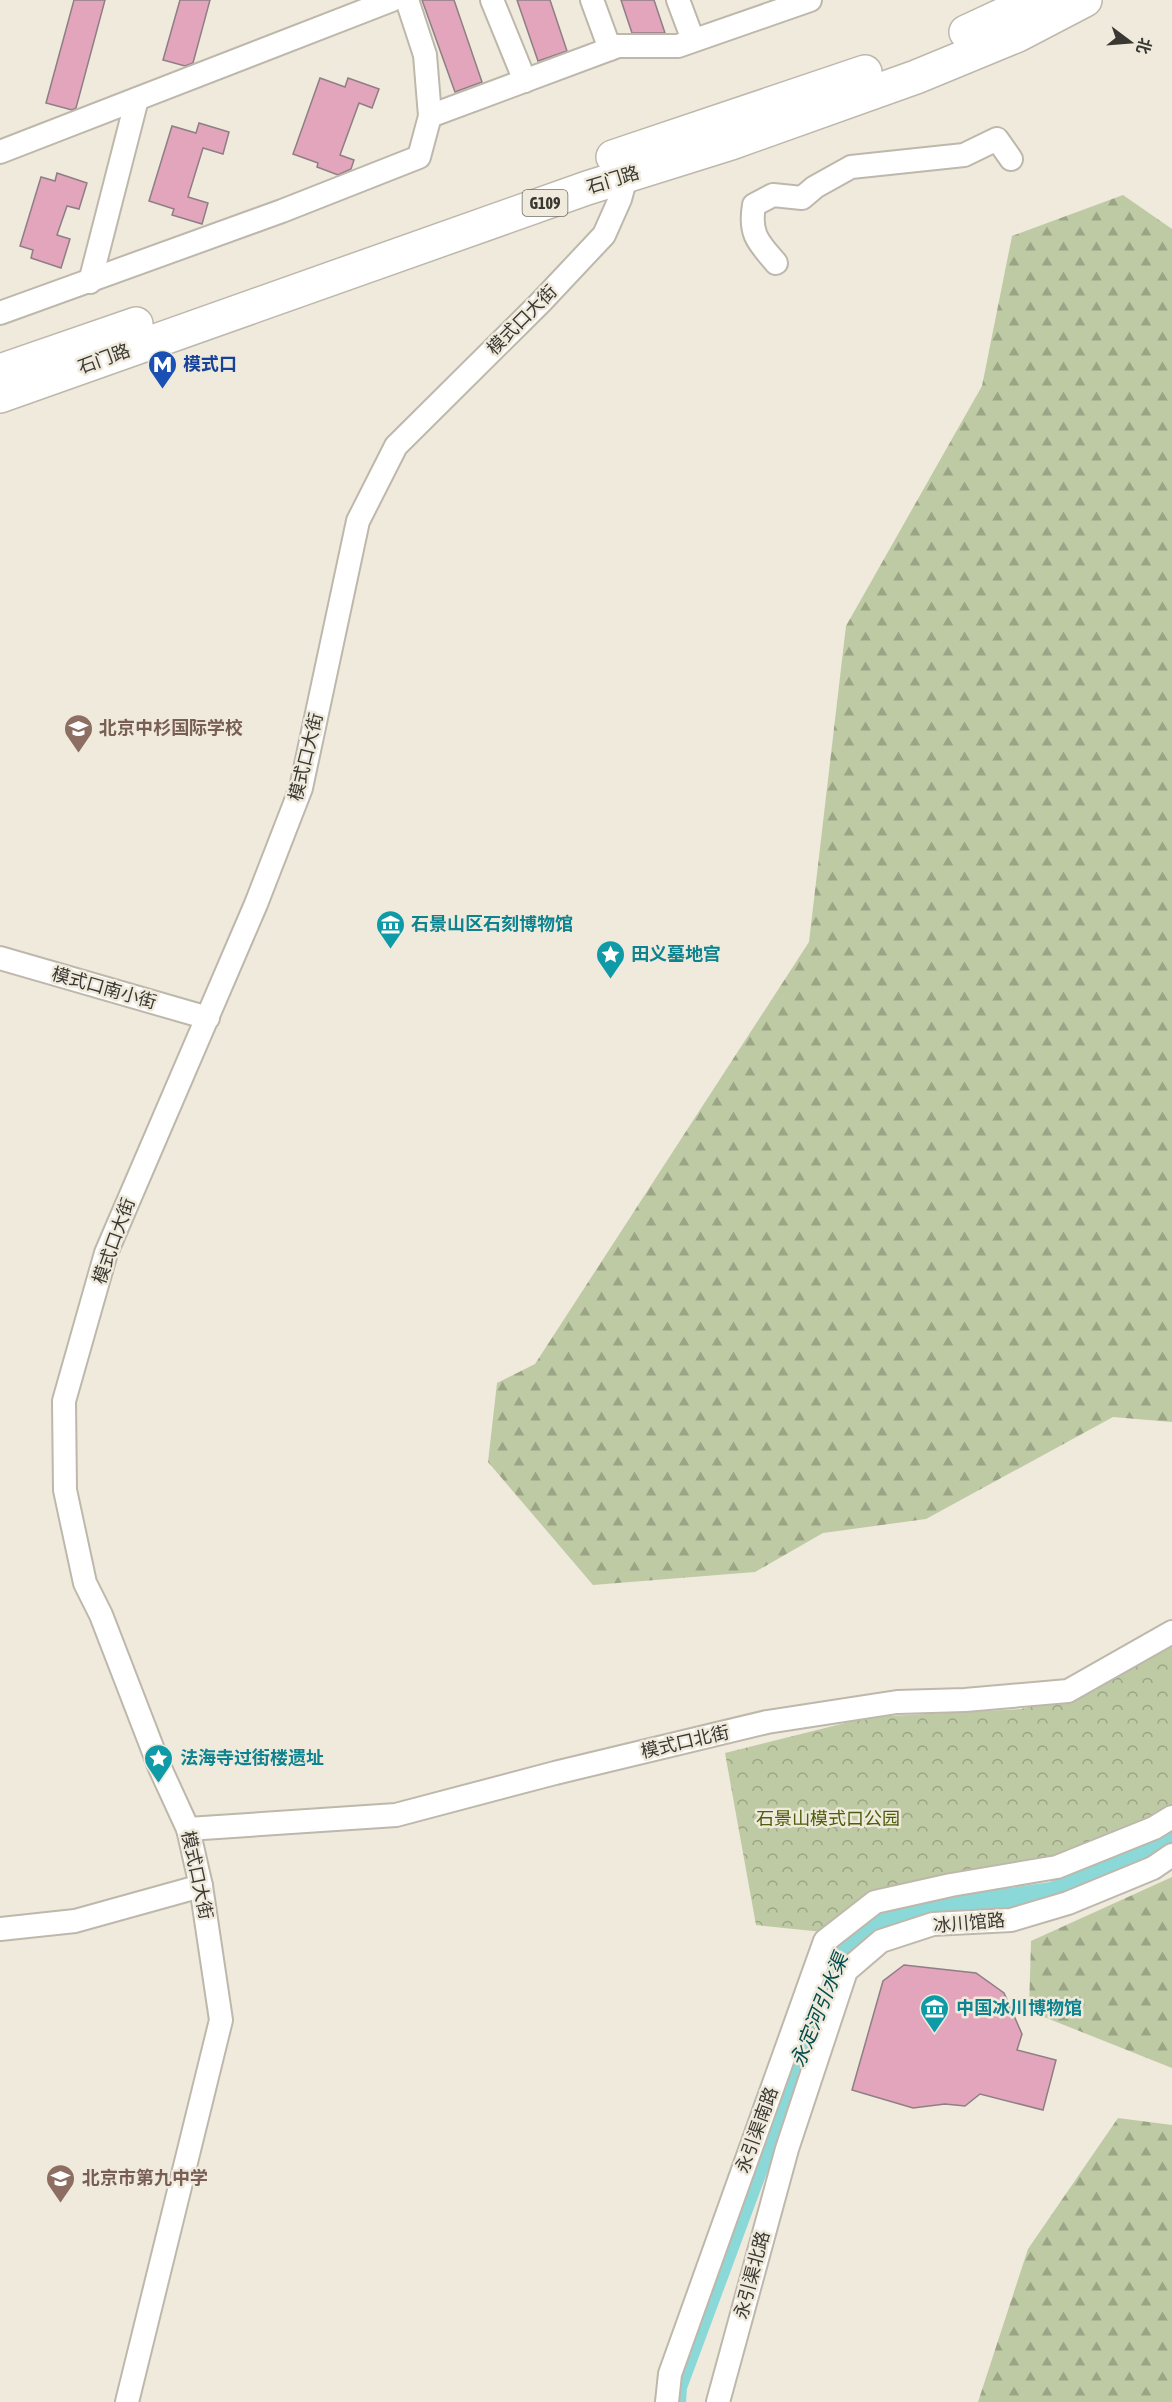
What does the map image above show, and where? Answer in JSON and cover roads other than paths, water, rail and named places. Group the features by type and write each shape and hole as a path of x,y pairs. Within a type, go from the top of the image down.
{"highway":[{"name":"石门路","path":"0,371 908,57 1005,16 1035,0"},
{"name":"石门路","path":"0,396 587,188 731,143 916,77 1018,35 1085,0"}],"street":[{"path":"1,155 137,99 392,0"},
{"path":"0,314 271,215 419,157 430,116 425,55 407,0"},
{"path":"492,0 525,81"},
{"path":"592,0 610,49"},
{"path":"678,0 693,40"},
{"path":"430,116 618,46 678,46 785,4 810,0"},
{"path":"90,282 137,99"},
{"path":"776,263 758,243 751,223 754,205 772,195 802,198 815,186 851,167 964,155 997,139 1011,159"},
{"name":"模式口大街","path":"127,2402 221,2020 201,1886 188,1829 160,1768 101,1615 85,1583 64,1490 64,1401 106,1253 256,904 301,788 358,521 396,446 541,302 604,235 620,199 626,177"},
{"name":"模式口南小街","path":"0,958 208,1018"},
{"name":"模式口北街","path":"188,1829 396,1815 555,1773 766,1722 897,1702 964,1700 1068,1691 1172,1632"},
{"name":"永引渠南路","path":"667,2402 670,2374 825,1941 875,1902 951,1885 1057,1867 1154,1828 1172,1817"},
{"name":"冰川馆路","path":"787,2149 846,1971 881,1941 933,1924 1011,1920 1022,1917 1068,1903 1153,1868 1172,1855"},
{"path":"0,1929 75,1921 201,1886"},
{"name":"永引渠北路","path":"718,2402 787,2149"}],"waterway":[{"name":"永定河引水渠","path":"676,2402 677,2387 839,1950 888,1915 1052,1892 1172,1841"}],"place":[{"name":"模式口","path":"162,390"},
{"name":"北京中杉国际学校","path":"78,754"},
{"name":"石景山区石刻博物馆","path":"390,950"},
{"name":"田义墓地宫","path":"610,980"},
{"name":"法海寺过街楼遗址","path":"159,1784"},
{"name":"中国冰川博物馆","path":"935,2034"},
{"name":"北京市第九中学","path":"61,2204"}],"park label":[{"name":"石景山模式口公园","path":"828,1819"}]}
